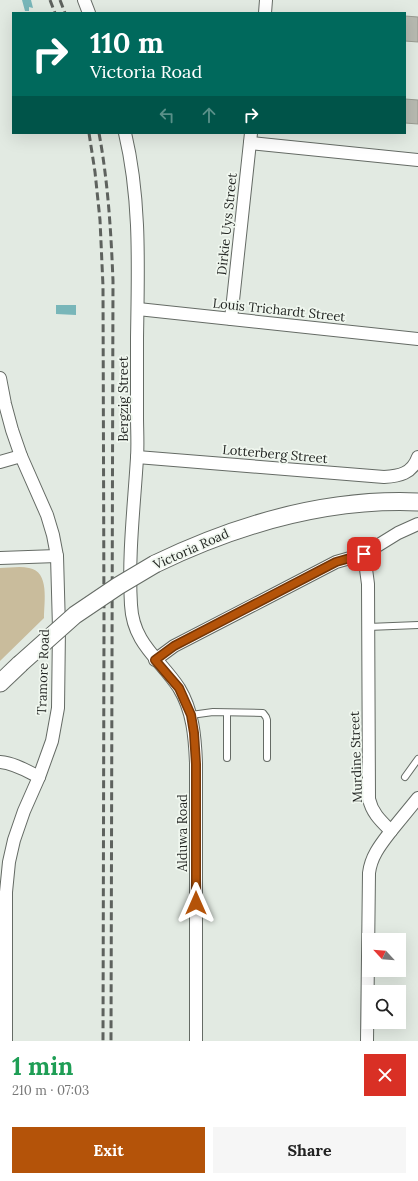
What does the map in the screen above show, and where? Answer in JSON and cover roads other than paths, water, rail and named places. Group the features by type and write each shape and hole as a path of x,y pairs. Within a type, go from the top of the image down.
{"street":[{"path":"84,0 89,12"},
{"path":"265,12 266,0"},
{"name":"Bergzig Street","path":"125,134 134,182 136,205 138,309 137,457 132,505 131,606 136,630 155,660"},
{"path":"251,138 418,160"},
{"name":"Dirkie Uys Street","path":"231,319 251,138"},
{"name":"Louis Trichardt Street","path":"138,309 418,339"},
{"name":"Tramore Road","path":"0,378 12,430 21,456 46,515 58,556 58,708 52,740 14,840 9,862 6,892 6,1041"},
{"path":"0,462 21,456"},
{"name":"Lotterberg Street","path":"137,457 384,477 410,471 416,463 418,457"},
{"name":"Victoria Road","path":"0,683 75,615 118,586 155,564 190,547 232,531 304,511 372,502 418,502"},
{"path":"155,660 174,646 336,562 364,554 398,533 418,524"},
{"name":"Murdine Street","path":"364,554 368,584 369,799 371,808 376,816 391,831"},
{"path":"0,558 58,556"},
{"name":"Alduwa Road","path":"155,660 179,688 191,715 194,733 196,1041"},
{"path":"0,762 21,768 39,777"},
{"path":"367,1041 369,873 372,860 376,852 418,798"}],"lane":[{"path":"368,627 418,625"},
{"path":"191,715 203,713 260,713 265,715 267,720 267,758"},
{"path":"227,713 227,758"},
{"path":"405,777 418,759"}],"water":[{"path":"22,0 31,0 33,8 29,7 29,11 25,11"},
{"path":"56,305 76,305 76,315 56,314"}],"railway":[{"path":"50,0 55,12"},
{"path":"60,0 65,12"},
{"path":"89,134 100,220 103,286 103,1041"},
{"path":"99,134 109,207 113,281 111,1041"}]}
